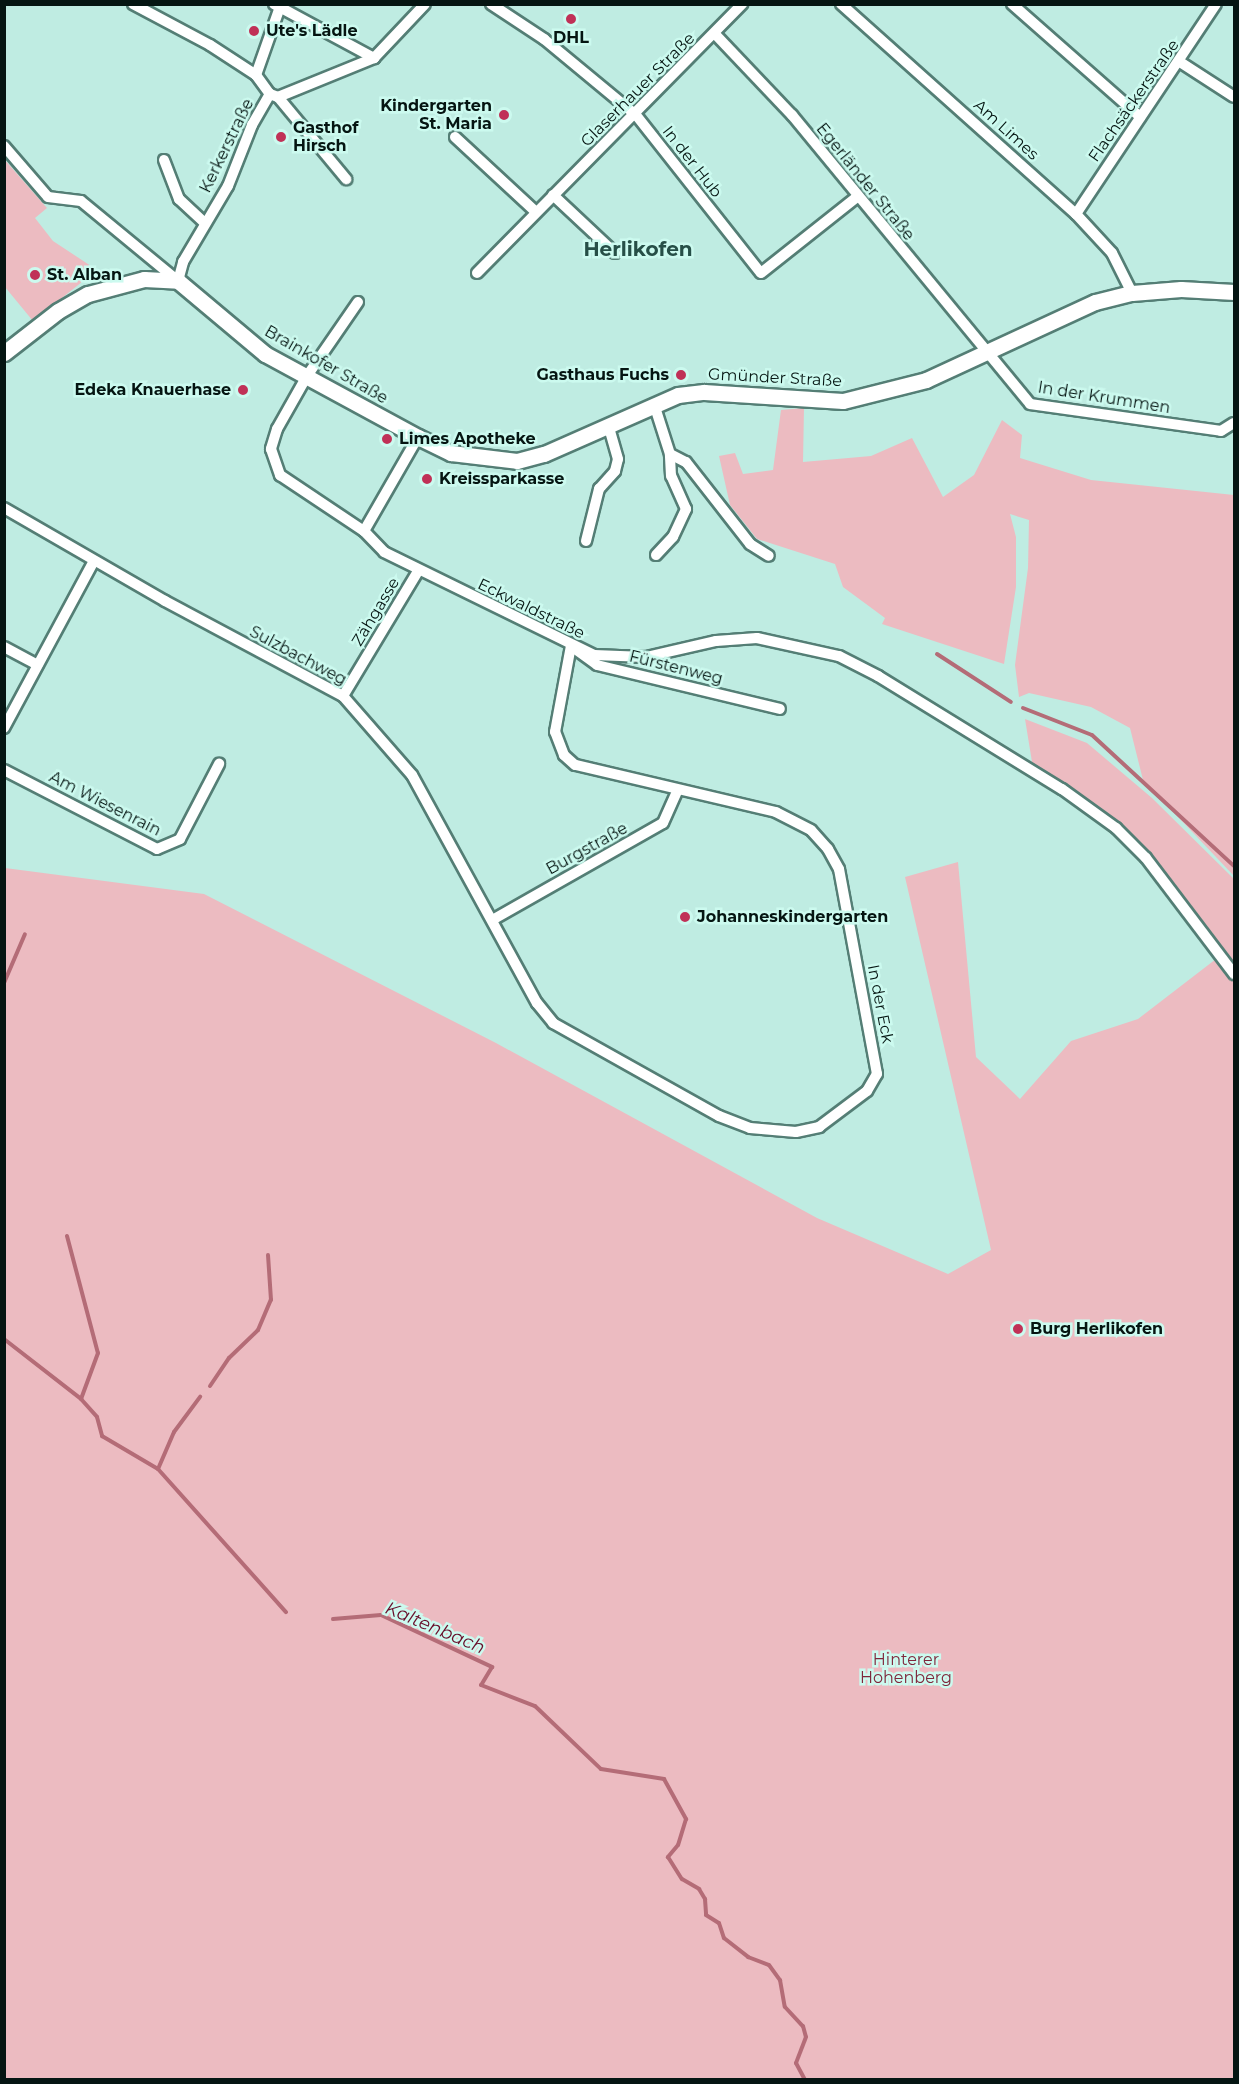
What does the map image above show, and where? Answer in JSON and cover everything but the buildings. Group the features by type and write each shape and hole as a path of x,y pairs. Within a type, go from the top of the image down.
{"main road":[{"path":"4,353 58,311 88,294 144,279 177,281"},
{"name":"Brainkofer Straße","path":"177,281 265,354 418,437"},
{"name":"Gmünder Straße","path":"418,437 451,453 517,461 544,454 678,395 704,392 843,401 926,380 987,355 1060,315 1132,293 1181,289 1234,292"}],"street":[{"path":"133,4 210,45 256,75 346,179"},
{"name":"Kerkerstraße","path":"177,281 204,222 228,186 252,125 274,96 374,58 425,4"},
{"name":"In der Hub","path":"491,4 544,39 636,115 761,273 857,197"},
{"name":"Glaserhauer Straße","path":"477,273 636,115 742,4"},
{"name":"Am Limes","path":"841,4 1076,214 1112,253 1132,293"},
{"path":"1012,4 1140,117"},
{"name":"Flachsäckerstraße","path":"1076,214 1140,117 1180,62 1216,4"},
{"path":"256,75 278,5 374,58"},
{"name":"Egerländer Straße","path":"715,34 792,115 987,355"},
{"path":"1180,62 1234,97"},
{"path":"455,137 536,212"},
{"path":"4,146 48,197 81,201 177,281"},
{"path":"164,160 180,199 204,222"},
{"path":"553,195 615,253"},
{"name":"Zähgasse","path":"343,696 418,571 384,552 364,531 280,475 274,465 271,449 277,429 307,376 358,302"},
{"name":"In der Krummen","path":"987,355 1030,404 1221,431 1234,423"},
{"path":"654,404 670,454 671,476 686,509 673,537 656,555"},
{"path":"586,541 599,489 615,471 618,459 608,425"},
{"path":"364,531 418,437"},
{"path":"670,454 686,462 750,544 769,556"},
{"name":"Sulzbachweg","path":"4,508 94,561 343,696 412,775 494,919"},
{"path":"4,728 94,561"},
{"name":"Eckwaldstraße","path":"418,571 594,656 646,657 716,641 757,638 839,656 878,676 1062,789 1116,828 1146,858 1234,974"},
{"name":"Fürstenweg","path":"571,646 597,665 780,709"},
{"name":"In der Eck","path":"494,919 537,1003 553,1023 579,1041 719,1116 750,1128 796,1132 819,1127 867,1091 877,1074 839,869 811,830 796,820 776,812 575,765 564,755 555,732 571,646"},
{"path":"4,647 38,665"},
{"name":"Am Wiesenrain","path":"4,770 157,849 180,839 219,764"},
{"name":"Burgstraße","path":"494,919 663,823 677,790"}],"green space":[{"path":"4,159 47,208 35,218 53,241 97,270 33,321 5,287"},
{"path":"804,408 803,462 871,456 912,438 943,497 974,475 1002,420 1022,435 1020,458 1091,480 1234,495 1234,876 1143,780 1130,728 1091,707 1029,693 1019,697 1015,665 1028,568 1029,520 1010,514 1016,537 1016,587 1004,664 882,624 885,618 843,587 835,564 757,539 730,505 719,456 735,453 743,474 773,470 781,410"},
{"path":"1025,719 1087,743 1152,798 1234,879 1234,969 1150,860 1033,768"},
{"name":"Hinterer Hohenberg","path":"958,862 976,1057 1020,1099 1071,1041 1138,1019 1216,959 1234,981 1234,2079 5,2079 5,868 204,894 496,1043 817,1218 948,1274 991,1250 905,877"}],"waterway":[{"path":"937,654 1011,702"},
{"path":"1023,708 1092,735 1234,866"},
{"path":"4,983 25,934"},
{"path":"67,1236 98,1353 81,1399"},
{"path":"210,1386 229,1358 258,1330 271,1300 268,1255"},
{"name":"Kaltenbach","path":"4,1339 81,1399 97,1417 102,1436 158,1469 286,1612"},
{"path":"158,1469 174,1432 200,1397"},
{"name":"Kaltenbach","path":"333,1619 381,1615 492,1667 481,1685 535,1706 601,1769 664,1779 686,1819 678,1845 668,1857 682,1879 699,1889 705,1899 706,1915 719,1923 724,1938 748,1957 769,1965 780,1980 785,2007 803,2026 806,2037 796,2063 805,2080"}],"place":[{"name":"DHL","path":"571,19"},
{"name":"Ute's Lädle","path":"254,31"},
{"name":"Kindergarten St. Maria","path":"504,115"},
{"name":"Gasthof Hirsch","path":"281,137"},
{"name":"St. Alban","path":"35,275"},
{"name":"Gasthaus Fuchs","path":"681,375"},
{"name":"Edeka Knauerhase","path":"243,390"},
{"name":"Limes Apotheke","path":"387,439"},
{"name":"Kreissparkasse","path":"427,479"},
{"name":"Johanneskindergarten","path":"685,917"},
{"name":"Burg Herlikofen","path":"1018,1329"}],"district":[{"name":"Herlikofen","path":"638,249"}]}
